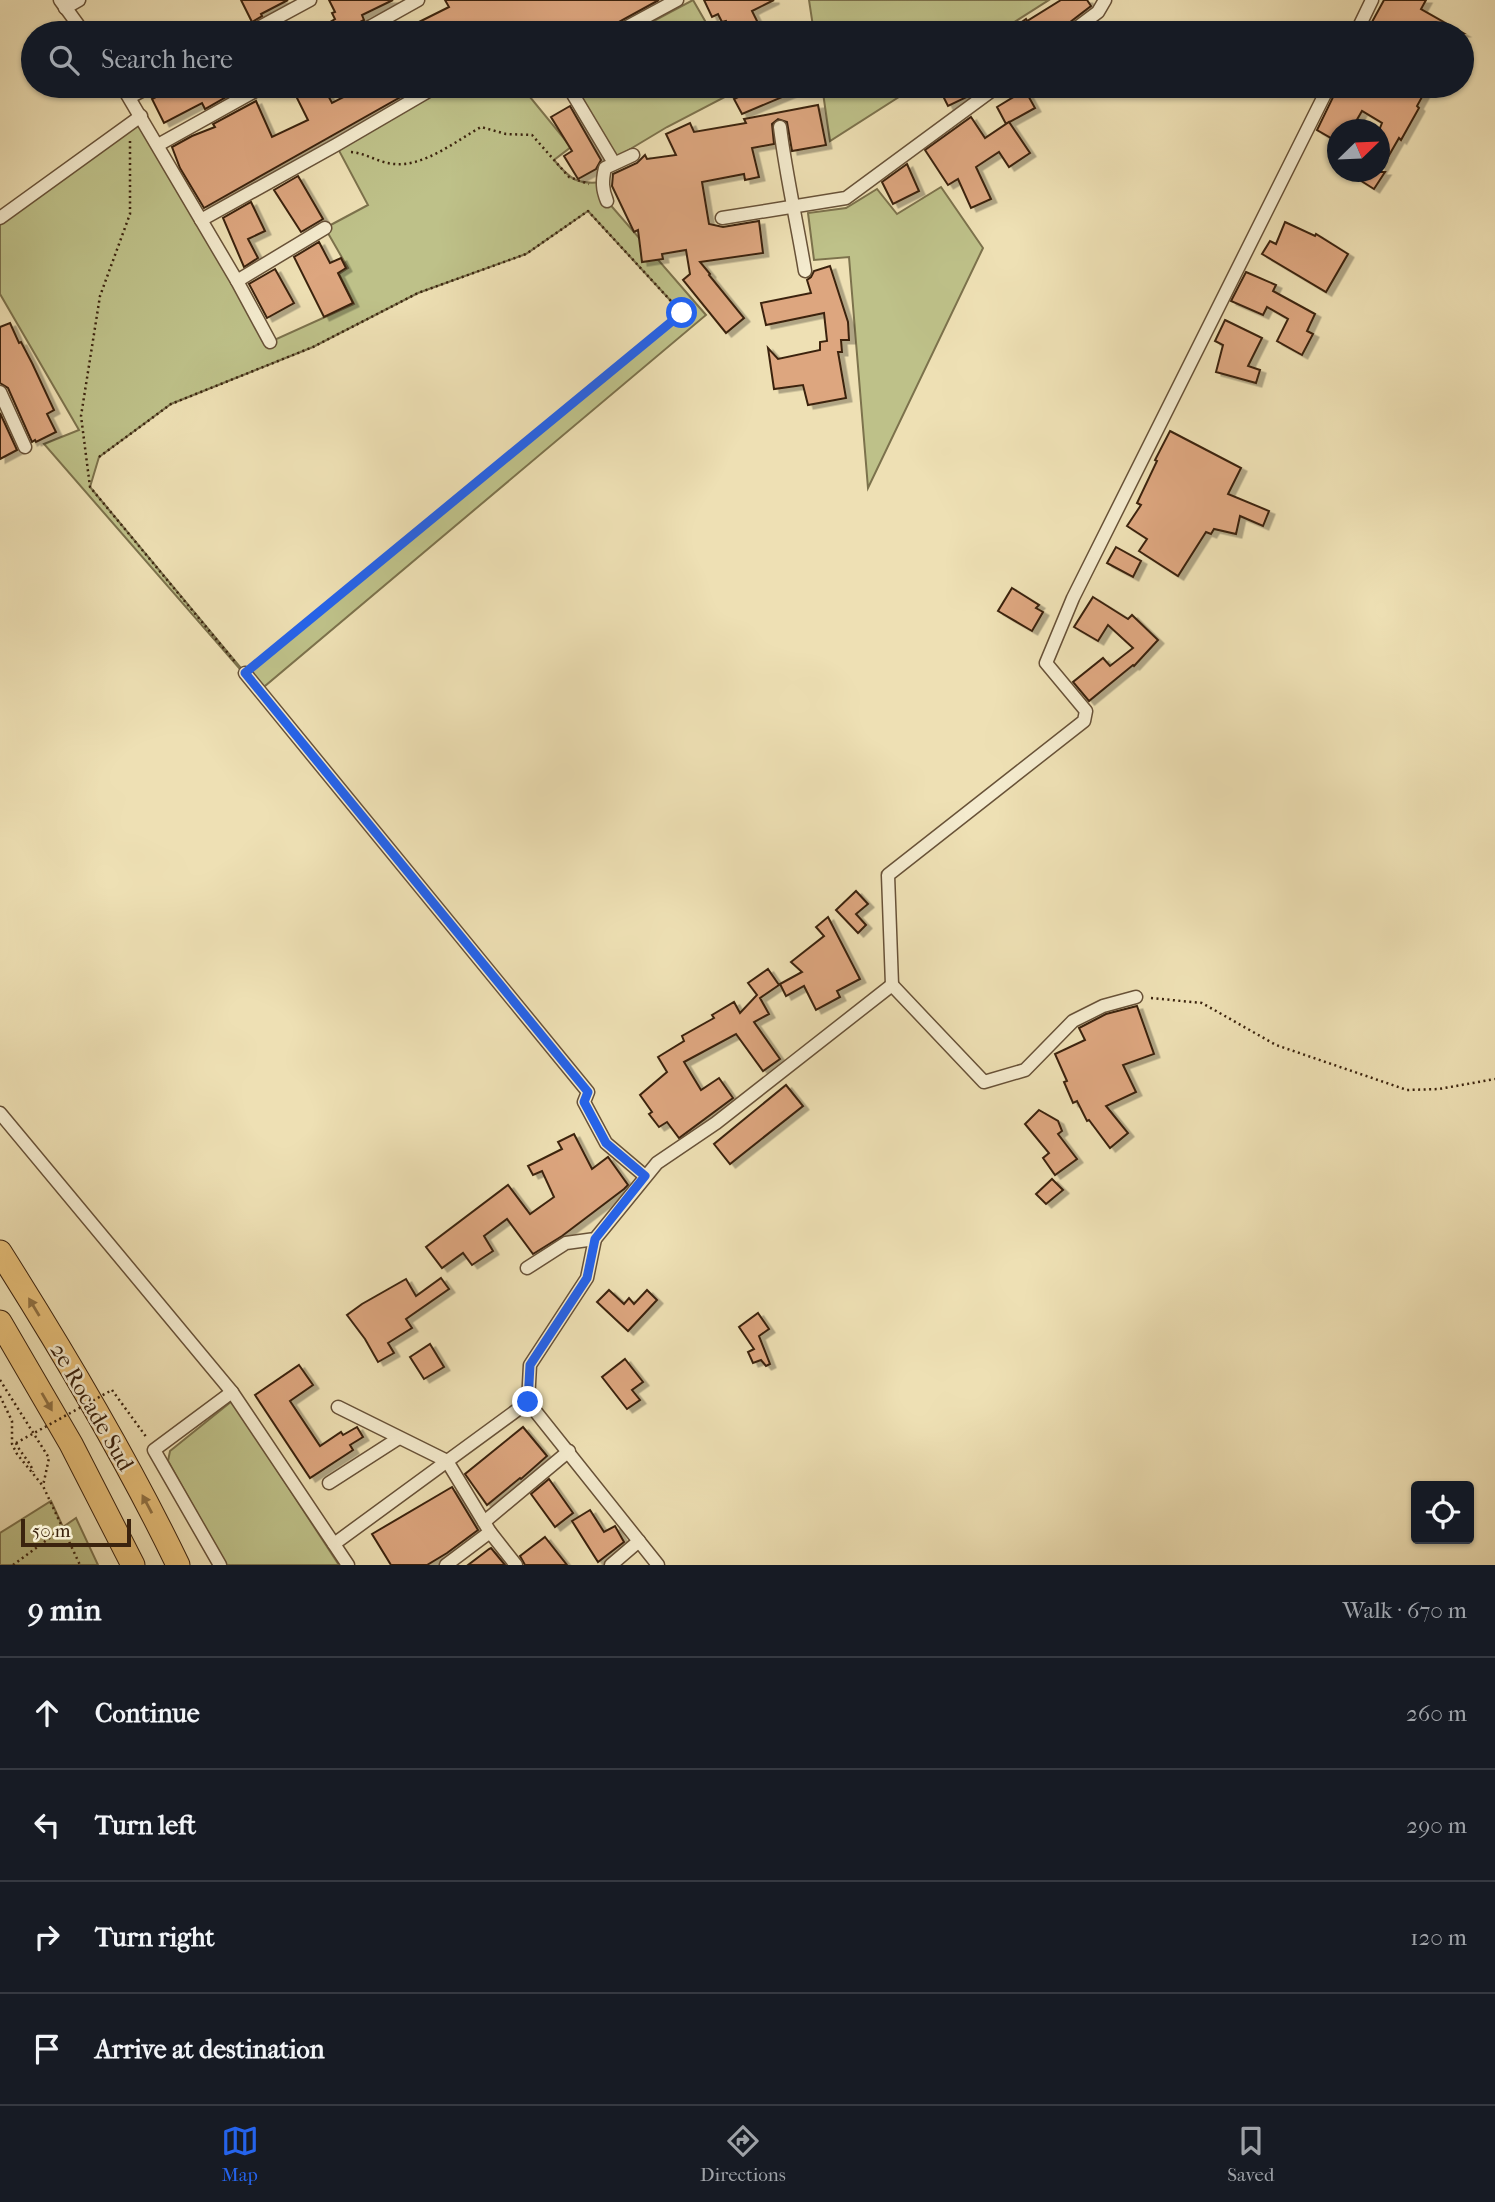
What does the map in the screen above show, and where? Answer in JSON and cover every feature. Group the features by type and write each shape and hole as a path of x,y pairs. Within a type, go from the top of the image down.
{"highway":[{"name":"2e Rocade Sud","path":"0,1252 120,1454 178,1565"},
{"name":"2e Rocade Sud","path":"0,1322 71,1444 133,1565"}],"street":[{"path":"75,21 62,4 79,0"},
{"path":"271,21 310,0"},
{"path":"380,21 418,0"},
{"path":"638,21 677,0"},
{"path":"1086,21 1098,12 1105,0"},
{"path":"1362,21 1372,0"},
{"path":"130,98 135,120 158,145 270,342"},
{"path":"158,145 242,98"},
{"path":"201,220 416,98"},
{"path":"575,98 614,163"},
{"path":"722,218 846,198 982,98"},
{"path":"1136,997 1103,1006 1073,1021 1025,1070 984,1082 892,985 888,875 1084,721 1086,711 1046,663 1073,598 1323,98"},
{"path":"0,218 135,120"},
{"path":"780,127 787,182 793,195 805,271"},
{"path":"607,201 602,182 605,168 633,155"},
{"path":"237,281 325,228"},
{"path":"0,392 25,447"},
{"path":"245,673 588,1092 584,1102 606,1143 645,1176"},
{"path":"658,1565 528,1402 530,1365 587,1278 595,1239 657,1163 716,1123 892,985"},
{"path":"0,1113 232,1392 348,1565"},
{"path":"527,1268 566,1243 595,1239"},
{"path":"220,1565 154,1450 232,1392"},
{"path":"334,1544 528,1402"},
{"path":"338,1407 447,1461 487,1527 516,1565"},
{"path":"329,1483 399,1438"},
{"path":"446,1565 569,1451"},
{"path":"611,1565 639,1541"}],"path":[{"path":"99,457 171,404 313,347 418,293 526,254 588,211 682,313 245,673 90,487 81,416 100,296 130,214 135,120"},
{"path":"336,145 345,152 359,153 376,161 398,164 424,159 481,127 506,134 532,135 569,177 586,184 602,182"},
{"path":"1136,997 1202,1003 1276,1045 1407,1090 1439,1089 1495,1079"},
{"path":"0,1380 49,1458 43,1486"},
{"path":"33,1472 16,1443 112,1390 137,1422 154,1450"},
{"path":"0,1396 12,1420 12,1444 16,1454 43,1486 80,1565"},
{"path":"13,1565 63,1528"}],"green space":[{"path":"693,0 705,21 654,21"},
{"path":"809,0 1049,0 1016,21 812,21"},
{"path":"416,98 531,98 571,147 554,160 575,179 602,182 607,201 706,315 259,691 44,444 79,430 0,294 0,218 141,116 270,342 354,304 339,274 348,268 325,228 368,205 336,145","holes":["588,211 682,313 245,673 90,487 99,457 171,404 313,347 418,293 526,254"]},
{"path":"580,98 723,98 667,127 617,157"},
{"path":"824,98 897,98 830,141"},
{"path":"941,187 983,248 868,488 849,257 814,260 808,213 846,208 877,189 897,214"},
{"path":"232,1401 339,1565 226,1565 168,1461 170,1451"},
{"path":"51,1501 63,1527 76,1518 98,1565 0,1565 0,1533"}],"building":[{"path":"241,0 288,0 261,14 262,16 252,21"},
{"path":"329,0 393,0 362,15 362,21 332,21 335,19 332,13 335,12"},
{"path":"445,0 659,0 621,21 421,21 449,7"},
{"path":"704,0 774,0 752,11 757,21 722,21 718,14 712,17"},
{"path":"1061,0 1087,0 1091,6 1072,21 1027,21"},
{"path":"1384,0 1426,0 1421,9 1442,21 1373,21"},
{"path":"224,98 205,109 202,103 164,123 152,99"},
{"path":"297,98 329,98 332,103 342,98 399,98 204,208 180,168 172,147 215,127 213,124 256,101 272,137 308,120"},
{"path":"736,98 780,98 742,114 734,99"},
{"path":"944,98 965,98 948,106"},
{"path":"1012,98 1029,98 1035,108 1006,124 997,107"},
{"path":"1333,98 1421,98 1417,106 1419,108 1401,140 1399,138 1390,154 1390,119 1375,119 1362,111 1357,119 1327,119 1327,136 1317,130"},
{"path":"818,105 826,145 792,151 787,122 778,119 772,124 774,144 752,148 759,177 745,180 744,174 702,182 709,224 723,227 759,221 763,253 700,262 744,318 726,333 683,280 690,274 686,250 662,254 663,259 642,262 638,230 634,232 612,186 613,174 637,163 645,155 647,159 676,155 666,134 690,123 694,132 746,123 744,119"},
{"path":"570,106 601,160 596,169 578,179 564,156 572,151 551,117"},
{"path":"971,117 985,138 1009,122 1030,153 1009,167 999,152 976,167 991,199 971,208 958,179 948,185 925,150"},
{"path":"907,164 919,191 893,204 882,182"},
{"path":"298,176 323,219 301,232 274,190"},
{"path":"1363,182 1379,182 1374,189"},
{"path":"251,202 265,231 248,239 258,258 244,267 223,218"},
{"path":"1285,222 1315,236 1316,234 1348,254 1326,292 1262,254 1270,241 1276,244"},
{"path":"319,242 330,263 341,258 346,268 338,273 353,303 324,317 294,257"},
{"path":"830,266 848,322 849,340 841,340 842,352 838,352 846,398 808,405 803,385 774,389 768,348 778,359 820,350 820,342 827,341 824,313 766,325 761,303 811,293 807,280 814,271"},
{"path":"275,269 294,303 267,318 249,284"},
{"path":"1246,272 1276,285 1273,291 1315,314 1307,331 1313,334 1302,355 1277,341 1288,319 1267,307 1263,315 1231,301"},
{"path":"1225,320 1262,338 1248,366 1260,370 1256,383 1216,372 1223,345 1215,341"},
{"path":"10,323 54,410 47,414 56,432 36,442 32,442 8,388 0,383 0,327"},
{"path":"0,413 17,450 0,459"},
{"path":"1170,431 1241,468 1228,494 1269,511 1263,526 1240,516 1236,534 1214,529 1211,534 1206,532 1178,576 1139,551 1147,539 1127,526 1141,505 1137,503"},
{"path":"1116,547 1141,561 1133,577 1107,563"},
{"path":"1012,588 1039,605 1036,608 1043,612 1032,631 998,611"},
{"path":"1093,597 1128,619 1132,615 1158,640 1134,666 1089,701 1073,682 1103,658 1110,666 1133,648 1108,625 1098,641 1074,627"},
{"path":"856,891 868,904 856,914 866,925 858,933 836,910"},
{"path":"828,917 860,979 837,991 840,997 816,1010 804,986 786,996 780,984 802,972 791,962 824,936 816,927"},
{"path":"768,969 779,985 760,998 769,1014 754,1022 780,1059 763,1071 736,1034 684,1062 701,1090 719,1078 733,1098 679,1138 667,1122 659,1127 640,1095 667,1072 658,1057 684,1041 682,1036 714,1018 712,1015 734,1002 740,1013 757,995 748,983"},
{"path":"1137,1006 1154,1054 1123,1065 1136,1092 1106,1106 1128,1133 1110,1148 1089,1120 1087,1121 1077,1101 1073,1103 1055,1054 1085,1040 1079,1028 1106,1014"},
{"path":"786,1085 803,1106 730,1164 714,1144"},
{"path":"1039,1110 1058,1121 1062,1131 1058,1134 1077,1159 1055,1175 1043,1158 1049,1153 1025,1124"},
{"path":"574,1134 592,1169 608,1157 628,1185 562,1236 533,1254 507,1219 484,1236 493,1251 472,1265 463,1253 442,1268 426,1247 508,1185 530,1214 554,1197 542,1171 533,1175 528,1166 562,1149 558,1142"},
{"path":"1052,1179 1063,1190 1046,1204 1036,1194"},
{"path":"441,1278 449,1289 406,1319 412,1328 388,1343 394,1353 378,1362 347,1315 406,1279 416,1296"},
{"path":"609,1290 624,1304 629,1298 634,1304 647,1290 657,1300 628,1331 597,1302"},
{"path":"758,1313 769,1329 759,1336 770,1364 766,1366 761,1360 753,1363 748,1352 754,1349 739,1327"},
{"path":"430,1344 444,1367 424,1379 410,1357"},
{"path":"625,1359 643,1382 632,1390 640,1400 627,1409 602,1377"},
{"path":"299,1365 313,1385 290,1401 320,1446 341,1432 343,1435 357,1427 363,1437 350,1445 353,1450 310,1478 255,1395"},
{"path":"523,1427 547,1456 487,1505 465,1474"},
{"path":"549,1479 573,1513 555,1527 531,1494"},
{"path":"452,1487 478,1530 427,1565 391,1565 372,1534"},
{"path":"590,1510 604,1532 615,1526 624,1542 598,1562 572,1521"},
{"path":"545,1537 567,1565 525,1565 520,1556"},
{"path":"491,1548 505,1565 468,1565 489,1549"}],"route":[{"path":"528,1402 530,1365 587,1278 595,1239 645,1176 606,1143 584,1102 588,1092 245,673 682,313"}]}
